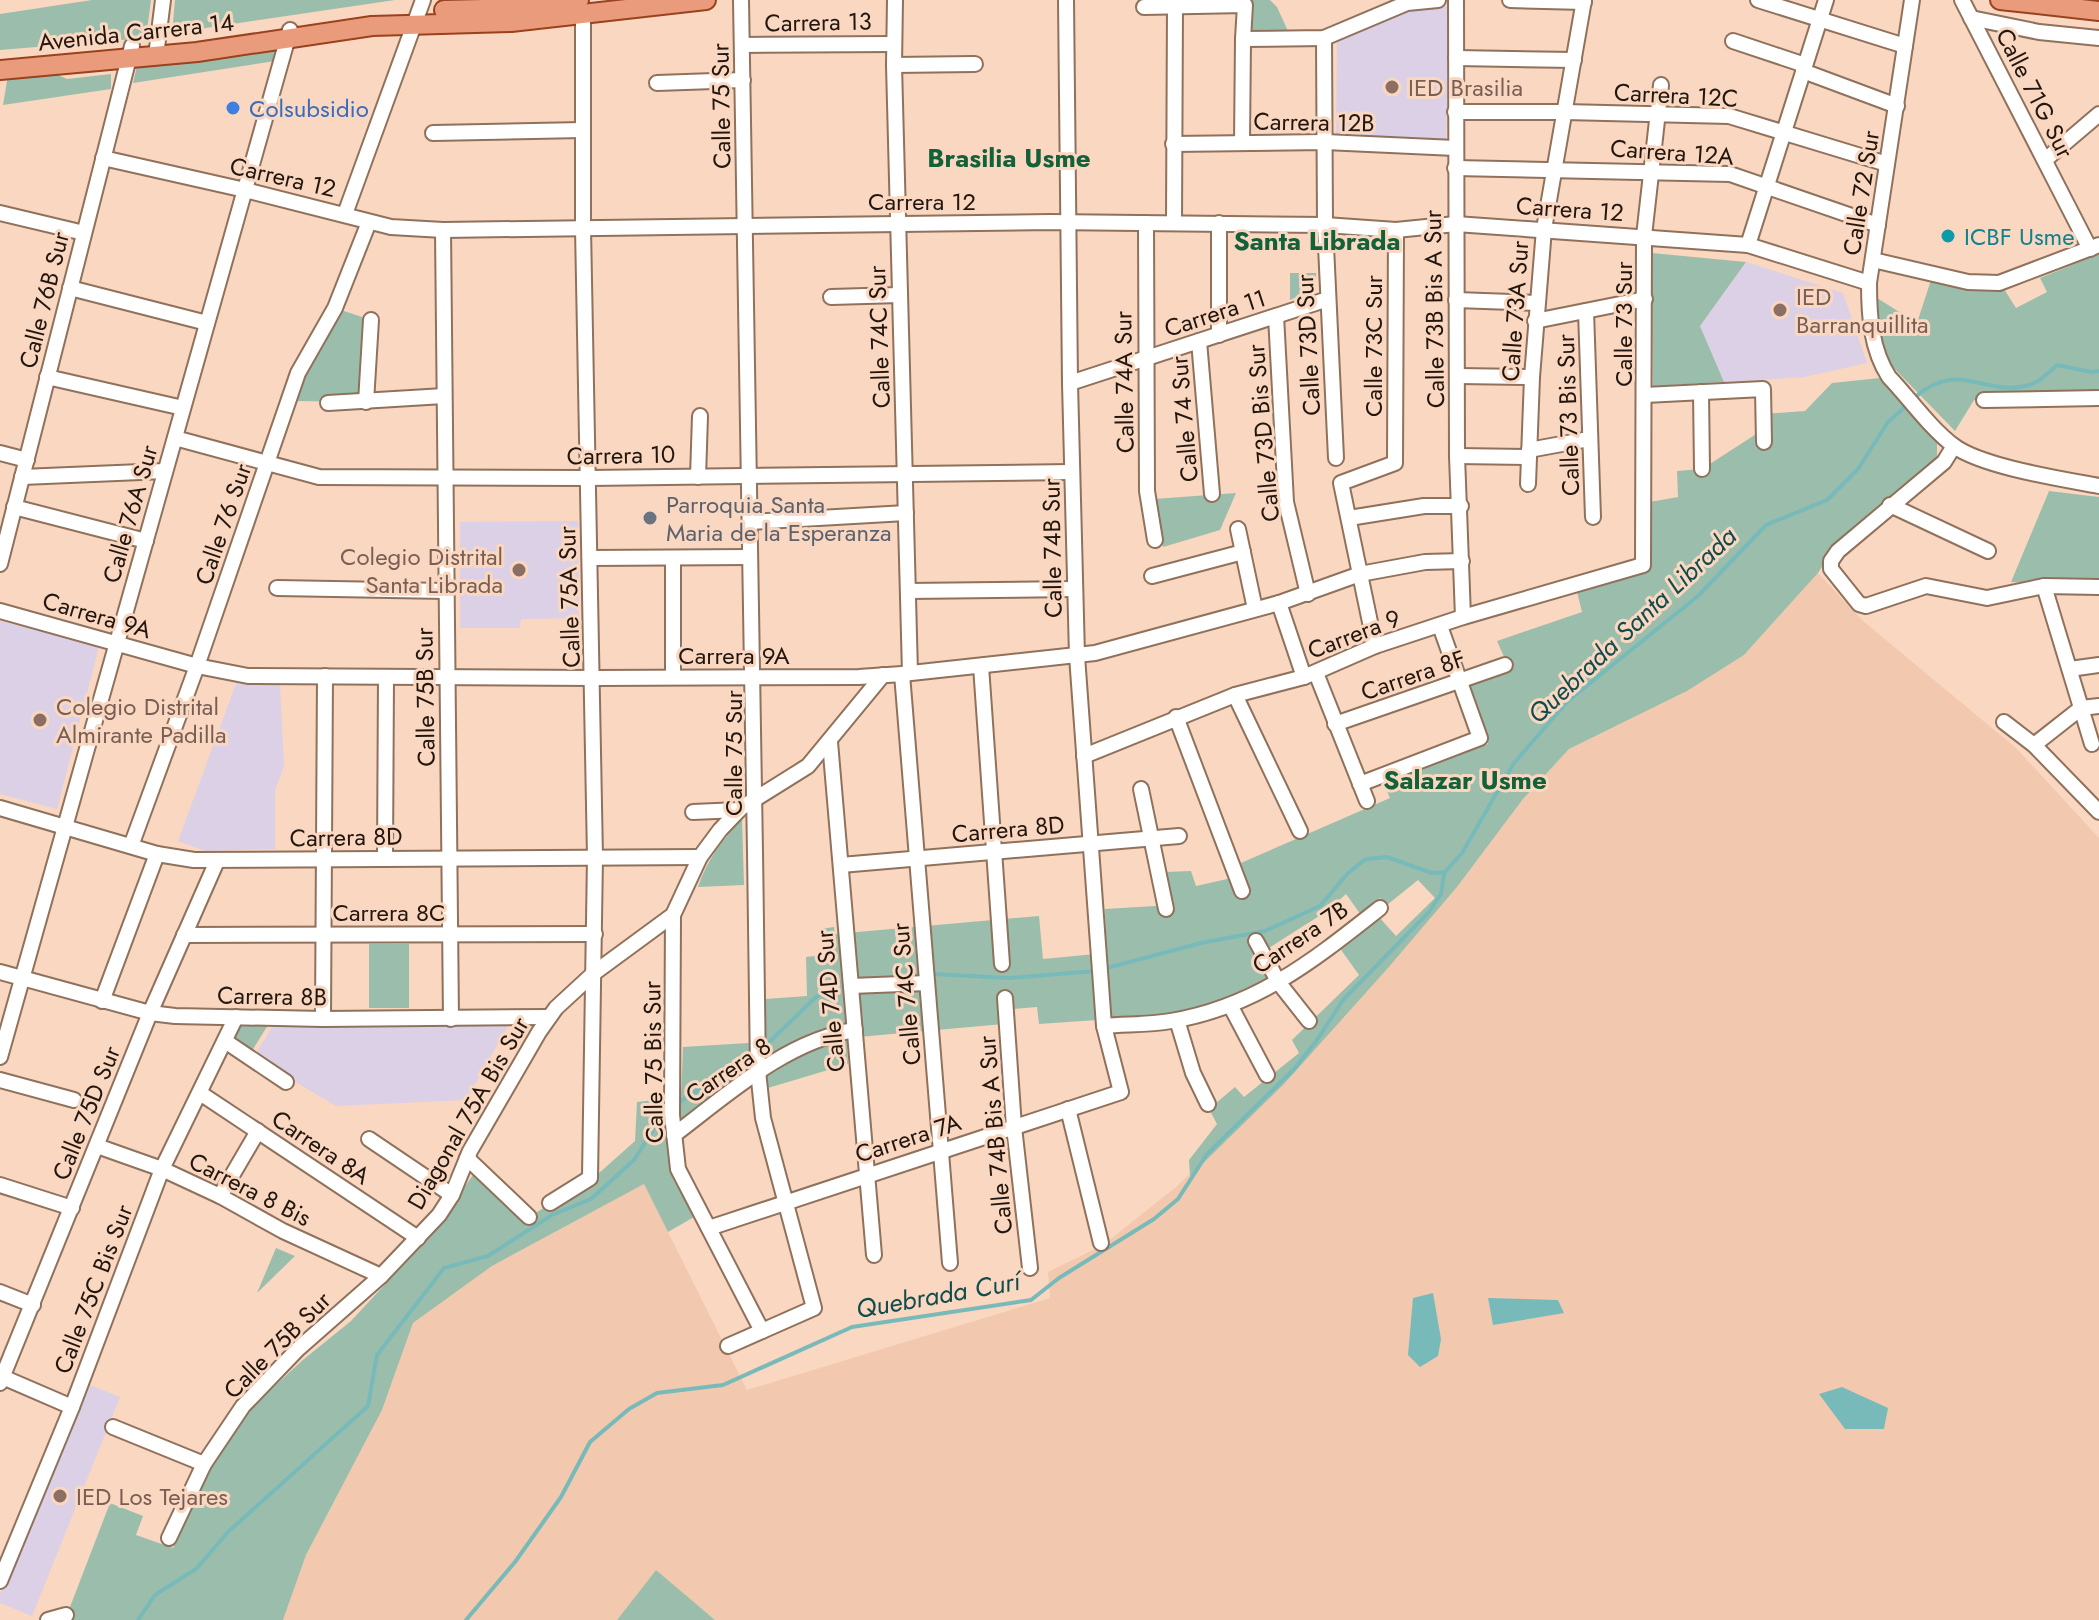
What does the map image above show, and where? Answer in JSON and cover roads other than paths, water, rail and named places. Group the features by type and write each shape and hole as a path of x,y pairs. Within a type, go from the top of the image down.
{"main road":[{"name":"Avenida Carrera 14","path":"1,66 289,34 380,14 706,0"},
{"path":"2000,0 2099,11"}],"street":[{"path":"156,50 163,0"},
{"name":"Calle 75 Sur","path":"741,0 758,1066 763,1118 814,1308 762,1331"},
{"name":"Calle 74C Sur","path":"895,0 894,65 908,591 906,674 917,859 950,1263"},
{"name":"Calle 74B Sur","path":"1066,0 1070,383 1077,656 1099,979 1104,1026 1121,1092"},
{"path":"1243,39 1324,38 1407,3 1438,0"},
{"name":"Calle 73B Bis A Sur","path":"1456,0 1457,456 1463,617"},
{"path":"1514,0 1584,1"},
{"path":"1758,0 1905,46"},
{"path":"1748,245 1826,0"},
{"name":"Calle 72 Sur","path":"1912,0 1869,283 1874,340 1883,367 1896,386 1954,446"},
{"name":"Calle 71G Sur","path":"1962,0 2094,247"},
{"name":"Calle 73A Sur","path":"1528,484 1535,321 1544,229 1584,1"},
{"path":"1144,7 1196,3 1245,5 1242,143"},
{"path":"1174,223 1175,6"},
{"name":"Calle 75A Sur","path":"550,1203 590,1178 595,934 594,678 581,7"},
{"path":"345,214 418,12"},
{"path":"1971,18 2039,32 2099,38"},
{"name":"Calle 76A Sur","path":"0,1057 289,34"},
{"name":"Calle 73D Sur","path":"1324,38 1325,225 1336,458"},
{"path":"1733,41 1897,106"},
{"name":"Carrera 13","path":"743,45 894,44"},
{"name":"Calle 76B Sur","path":"0,564 130,52"},
{"path":"1456,58 1574,60"},
{"path":"894,65 975,64"},
{"path":"657,83 743,80"},
{"name":"Calle 73 Sur","path":"1643,565 1644,236 1661,85"},
{"name":"Carrera 12C","path":"1455,112 1729,116 1887,164"},
{"path":"2045,160 2097,119"},
{"path":"433,133 583,130"},
{"name":"Carrera 12B","path":"1173,144 1325,142 1455,148"},
{"name":"Carrera 12","path":"103,158 391,227 443,230 745,224 1219,223 1396,230 1456,224 1748,245 1869,283"},
{"name":"Carrera 12A","path":"1455,168 1730,174 1878,225"},
{"path":"0,213 84,233"},
{"name":"Calle 76 Sur","path":"131,846 298,373 335,308 369,222"},
{"name":"Calle 74A Sur","path":"1146,223 1147,491 1155,540"},
{"name":"Calle 74 Sur","path":"1219,223 1219,335"},
{"name":"Calle 75B Sur","path":"443,230 451,1019"},
{"name":"Calle 73C Sur","path":"1349,518 1341,483 1395,463 1396,230"},
{"path":"1873,260 1968,282 1999,283 2094,247"},
{"path":"70,288 207,323"},
{"path":"831,297 900,295"},
{"name":"Carrera 11","path":"1070,383 1328,299"},
{"path":"1535,321 1645,299"},
{"path":"1456,300 1537,303"},
{"name":"Calle 73 Bis Sur","path":"1586,311 1593,517"},
{"name":"Calle 73D Bis Sur","path":"1276,316 1286,502 1308,594"},
{"path":"366,402 371,320"},
{"name":"Calle 74 Sur","path":"1199,341 1212,494"},
{"path":"1458,376 1532,377"},
{"path":"47,377 183,408"},
{"path":"1645,395 1763,389 1764,442"},
{"path":"1701,392 1702,469"},
{"path":"328,403 444,396"},
{"path":"1984,400 2099,398"},
{"path":"698,477 700,416"},
{"name":"Carrera 10","path":"175,438 319,477 589,478 1072,472"},
{"path":"1457,456 1529,453 1589,439"},
{"path":"2099,486 2032,473 1975,457 1954,446 1944,462 1890,505 1838,551 1831,561 1831,569 1863,606 1926,586 1987,598 2044,586 2099,587"},
{"path":"0,453 27,460"},
{"path":"22,477 165,471"},
{"path":"1890,505 1988,551"},
{"path":"1375,646 1349,518 1424,506 1461,506"},
{"path":"14,507 146,541"},
{"path":"750,522 906,513"},
{"path":"1238,529 1255,609"},
{"path":"1152,576 1243,552"},
{"path":"590,558 750,557"},
{"path":"673,558 673,677"},
{"name":"Carrera 9A","path":"0,611 197,666 248,676 594,678 883,675 1095,653 1279,603 1360,574 1425,562 1462,561"},
{"name":"Carrera 9","path":"1084,756 1235,695 1310,675 1375,646 1643,565"},
{"path":"2044,586 2092,744"},
{"path":"277,588 446,591"},
{"path":"908,591 1075,589"},
{"path":"1279,603 1367,801"},
{"path":"1360,784 1480,738 1440,626"},
{"name":"Carrera 8F","path":"1335,724 1505,665"},
{"path":"2070,669 2099,665"},
{"path":"981,666 1002,964"},
{"path":"673,915 700,857 720,830 755,798 798,775 830,742 883,675"},
{"path":"323,1019 325,676"},
{"path":"385,858 386,677"},
{"path":"1235,695 1300,831"},
{"path":"2034,745 2081,708 2099,706"},
{"path":"1176,717 1242,891"},
{"path":"2004,722 2034,745 2099,812"},
{"name":"Calle 74D Sur","path":"830,742 874,1255"},
{"path":"1141,789 1166,909"},
{"name":"Carrera 8D","path":"0,808 157,854 217,861 700,857"},
{"path":"693,812 739,810"},
{"name":"Carrera 8D","path":"841,865 1179,836"},
{"path":"102,1001 157,854"},
{"name":"Calle 75D Sur","path":"1,1379 150,1013 217,861"},
{"name":"Carrera 7B","path":"1104,1026 1177,1020 1230,1005 1279,983 1304,967 1380,908"},
{"name":"Diagonal 75A Bis Sur","path":"381,1276 439,1215 452,1195 467,1158 549,1017 594,973 673,915"},
{"name":"Calle 75 Bis Sur","path":"673,915 672,1115 680,1176 762,1331"},
{"name":"Carrera 8C","path":"184,935 595,934"},
{"path":"1256,941 1279,983 1309,1021"},
{"name":"Carrera 8B","path":"0,972 150,1013 323,1019 549,1017"},
{"path":"851,986 927,983"},
{"name":"Calle 74B Bis A Sur","path":"1005,998 1014,1127 1030,1268"},
{"path":"1230,1005 1267,1075"},
{"name":"Calle 75C Bis Sur","path":"0,1581 72,1407 162,1169 236,1017"},
{"path":"1177,1020 1193,1073 1208,1104"},
{"name":"Carrera 8","path":"674,1135 758,1066 826,1036 855,1030"},
{"path":"225,1041 286,1082"},
{"path":"0,1080 74,1100"},
{"name":"Carrera 7A","path":"709,1228 1121,1092"},
{"name":"Carrera 8A","path":"200,1093 418,1238"},
{"path":"1068,1109 1101,1243"},
{"path":"220,1196 258,1131"},
{"path":"369,1139 452,1195"},
{"name":"Carrera 8 Bis","path":"97,1146 162,1169 220,1196 283,1231 381,1276"},
{"path":"467,1158 529,1217"},
{"path":"0,1185 72,1208"},
{"name":"Calle 75B Sur","path":"169,1538 204,1464 243,1406 298,1349 381,1276"},
{"path":"0,1292 33,1305"},
{"path":"728,1346 762,1331"},
{"path":"1,1379 72,1407"},
{"path":"113,1427 204,1464"},
{"path":"48,1620 66,1615"}],"water":[{"path":"1433,1293 1441,1339 1438,1356 1420,1367 1408,1355 1413,1298"},
{"path":"1488,1298 1558,1300 1564,1313 1493,1325"},
{"path":"1842,1387 1888,1408 1884,1429 1845,1429 1819,1394"}],"waterway":[{"name":"Quebrada Santa Librada","path":"1913,399 1929,387 1945,381 2016,387 2035,383 2057,365 2099,371"},
{"name":"Quebrada Santa Librada","path":"1103,969 1201,943 1265,931 1320,906 1348,873 1366,859 1387,857 1432,873 1445,872 1462,853 1514,763 1568,701 1698,596 1766,525 1827,500 1858,469 1888,422 1907,405"},
{"name":"Quebrada Curí","path":"466,1620 515,1562 561,1497 590,1442 629,1409 657,1393 723,1385 852,1327 1031,1300 1059,1278 1154,1219 1178,1199 1207,1154 1294,1069 1343,1000 1429,912 1441,894 1444,874"},
{"name":"Quebrada Santa Librada","path":"934,974 1009,978 1095,971"},
{"name":"Quebrada Santa Librada","path":"760,1051 816,997 839,982"},
{"name":"Quebrada Santa Librada","path":"676,1104 753,1055"},
{"name":"Quebrada Santa Librada","path":"138,1620 155,1595 196,1569 228,1532 368,1406 377,1355 444,1268 488,1256 552,1215 591,1199 634,1160 669,1109"}],"place":[{"name":"IED Brasilia","path":"1392,87"},
{"name":"Colsubsidio","path":"233,108"},
{"name":"ICBF Usme","path":"1948,236"},
{"name":"IED Barranquillita","path":"1780,310"},
{"name":"Parroquia Santa Maria de la Esperanza","path":"650,518"},
{"name":"Colegio Distrital Santa Librada","path":"519,570"},
{"name":"Colegio Distrital Almirante Padilla","path":"40,720"},
{"name":"IED Los Tejares","path":"60,1496"}],"district":[{"name":"Brasilia Usme","path":"1009,158"},
{"name":"Santa Librada","path":"1317,241"},
{"name":"Salazar Usme","path":"1465,780"}]}
